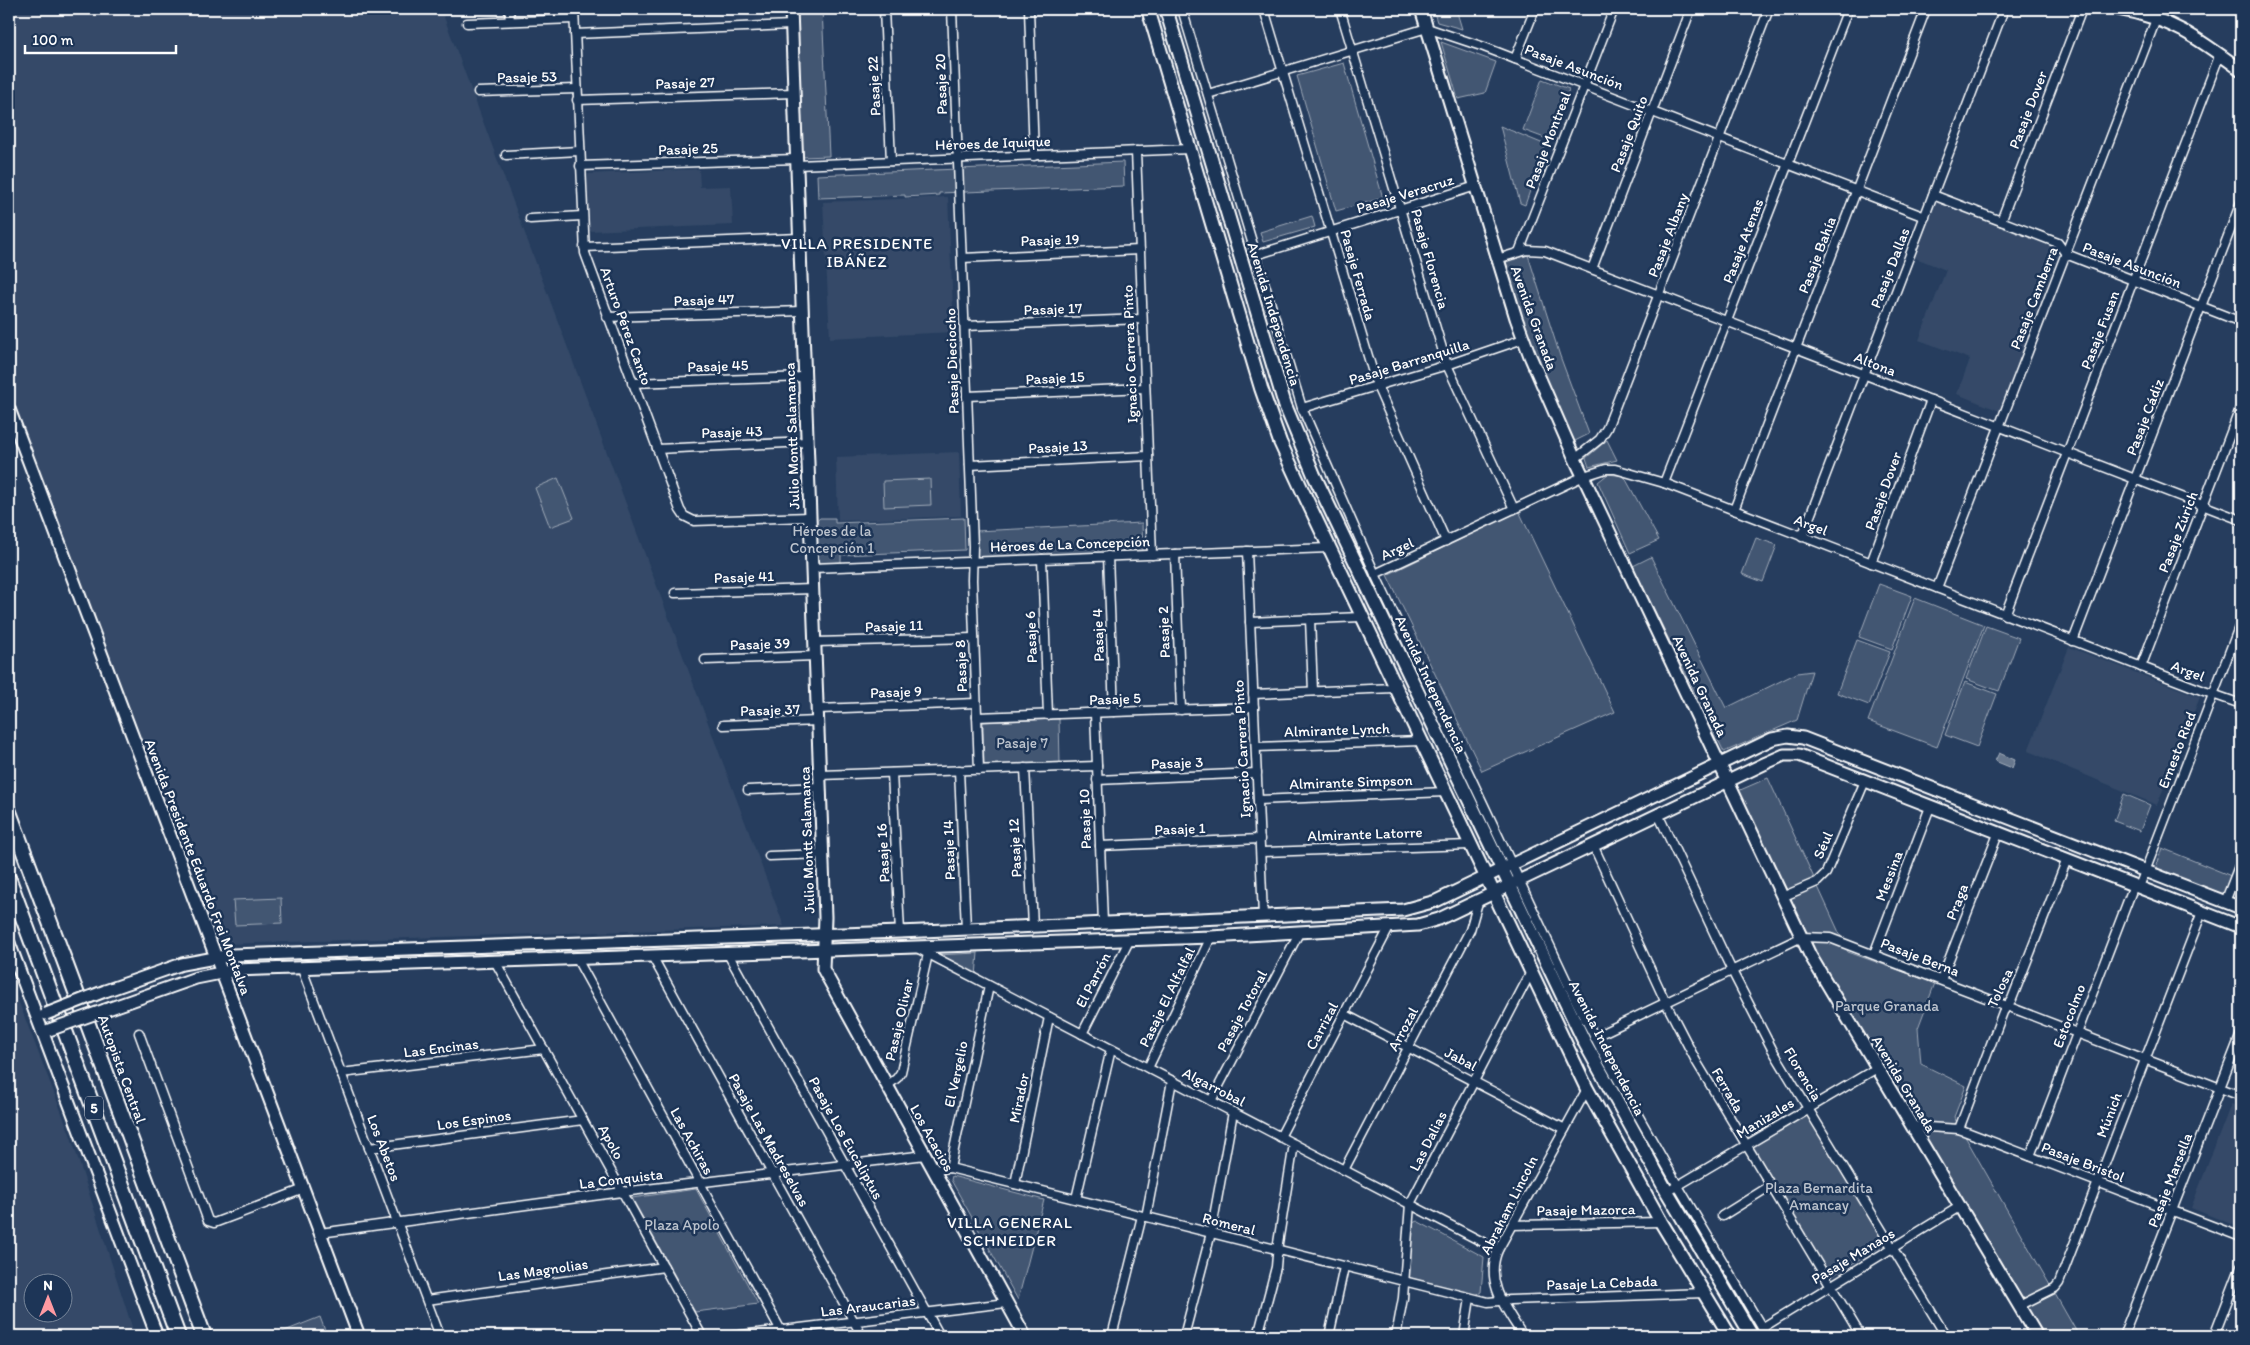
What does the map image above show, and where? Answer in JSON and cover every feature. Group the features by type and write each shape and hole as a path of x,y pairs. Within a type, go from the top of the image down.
{"highway":[{"name":"Autopista Central","path":"9,812 204,1336"},
{"name":"5","path":"9,880 178,1336"}],"main road":[{"name":"Julio Montt Salamanca","path":"791,9 818,709 820,775 818,854 826,934 824,951"},
{"path":"1148,9 1273,423 1394,688 1587,1089 1661,1222 1730,1336"},
{"name":"Avenida Independencia","path":"1166,9 1292,424 1314,475 1515,882 1585,1043 1757,1332"},
{"name":"Avenida Granada","path":"1421,9 1523,340 1575,459 1802,937 1877,1068 2037,1336"},
{"path":"2118,9 2158,13 2241,70"},
{"name":"Avenida Presidente Eduardo Frei Montalva","path":"9,408 359,1336"},
{"path":"41,1016 182,964 216,956 900,932 1413,908 1436,901 1720,763 1780,737 1795,737 2241,908"},
{"path":"46,1032 168,987 222,972 1211,937 1389,928 1429,923 1727,781 1777,758 1791,754 1799,755 2241,927"},
{"path":"1600,821 1608,827 1608,838"},
{"path":"9,943 41,1016 157,1336"},
{"path":"439,948 440,964"},
{"name":"Los Acacios","path":"824,951 825,972 1025,1336"}],"street":[{"path":"509,9 510,21"},
{"name":"Arturo Pérez Canto","path":"574,9 584,246 607,317 680,510 690,520 810,517"},
{"path":"791,9 808,9"},
{"name":"Pasaje 22","path":"884,9 892,161"},
{"name":"Pasaje 20","path":"952,9 958,159"},
{"path":"1028,9 1034,156"},
{"name":"Avenida Independencia","path":"1182,9 1302,408 1507,866"},
{"name":"Pasaje Ferrada","path":"1264,9 1377,386 1446,541"},
{"name":"Pasaje Florencia","path":"1340,9 1447,365 1514,509"},
{"path":"1516,59 1535,9"},
{"name":"Pasaje Montreal","path":"1519,252 1614,9"},
{"name":"Pasaje Quito","path":"1592,269 1691,9"},
{"name":"Pasaje Albany","path":"1575,459 1600,439 1607,428 1769,9"},
{"name":"Pasaje Atenas","path":"1664,483 1848,9"},
{"name":"Pasaje Bahía","path":"1734,510 1926,9"},
{"name":"Pasaje Dallas","path":"1802,537 2004,9"},
{"name":"Pasaje Dover","path":"2001,221 2082,9"},
{"name":"Pasaje Camberra","path":"1936,588 2158,13"},
{"path":"467,23 574,19"},
{"path":"575,34 791,26"},
{"path":"1208,94 1427,28"},
{"name":"Pasaje Asunción","path":"1427,28 1516,59 1924,217"},
{"name":"Pasaje Fusan","path":"2006,615 2220,54"},
{"name":"Pasaje 53","path":"478,92 577,89"},
{"name":"Pasaje 27","path":"577,100 794,93"},
{"name":"Héroes de Iquique","path":"797,162 958,159 1190,149"},
{"path":"506,155 579,151"},
{"name":"Ignacio Carrera Pinto","path":"1136,151 1152,555"},
{"name":"Pasaje Dieciocho","path":"958,159 972,562"},
{"name":"Pasaje 25","path":"580,166 797,162"},
{"name":"Pasaje Veracruz","path":"1256,255 1476,186"},
{"name":"Pasaje Asunción","path":"1933,195 2058,243 2066,254 2241,322"},
{"name":"Pasaje Cádiz","path":"2073,641 2241,202"},
{"path":"530,219 582,216"},
{"path":"584,246 800,238"},
{"name":"Altona","path":"1497,259 1533,249 1545,251 2241,520"},
{"name":"Pasaje 19","path":"962,258 1140,250"},
{"name":"Pasaje 47","path":"607,317 802,311"},
{"name":"Pasaje 17","path":"964,326 1142,320"},
{"name":"Pasaje Barranquilla","path":"1302,408 1447,365 1523,340"},
{"name":"Pasaje 45","path":"632,383 805,377"},
{"name":"Pasaje 15","path":"967,396 1145,388"},
{"name":"Pasaje Dover","path":"1870,563 1931,400"},
{"name":"Pasaje Zúrich","path":"2141,667 2241,406"},
{"name":"Pasaje 43","path":"657,449 807,442"},
{"name":"Pasaje 13","path":"970,465 1148,456"},
{"name":"Argel","path":"1375,574 1584,476 1606,469 1615,469 1664,483 2213,695 2241,704"},
{"name":"Héroes de La Concepción","path":"812,568 1329,548"},
{"name":"Ignacio Carrera Pinto","path":"1247,551 1264,916"},
{"name":"Pasaje 2","path":"1175,554 1181,710"},
{"name":"Pasaje 4","path":"1108,556 1114,712"},
{"name":"Pasaje 6","path":"1042,559 1048,715"},
{"name":"Pasaje 8","path":"972,562 979,770"},
{"name":"Pasaje 41","path":"675,593 813,589"},
{"path":"1250,622 1361,617"},
{"path":"1310,619 1313,691"},
{"name":"Ernesto Ried","path":"2136,886 2145,871 2241,622"},
{"name":"Pasaje 11","path":"815,642 974,638"},
{"name":"Pasaje 39","path":"705,660 816,656"},
{"path":"1253,694 1394,688"},
{"name":"Pasaje 9","path":"818,709 976,703"},
{"name":"Pasaje 5","path":"977,717 1254,707"},
{"name":"Pasaje 10","path":"1095,713 1103,923"},
{"name":"Pasaje 37","path":"723,725 818,722"},
{"name":"Almirante Lynch","path":"1256,747 1420,741"},
{"path":"820,775 1097,766"},
{"name":"Pasaje 12","path":"1025,768 1033,926"},
{"name":"Pasaje 14","path":"959,770 966,929"},
{"name":"Pasaje 16","path":"892,772 900,932"},
{"name":"Pasaje 3","path":"1098,780 1257,773"},
{"name":"Séul","path":"1782,897 1817,882 1826,873 1865,782"},
{"path":"748,790 820,787"},
{"name":"Almirante Simpson","path":"1258,800 1444,792"},
{"name":"Messina","path":"1874,954 1930,807"},
{"name":"Florencia","path":"1658,814 1732,971 1772,1049 1946,1336"},
{"name":"Praga","path":"1941,980 1998,834"},
{"name":"Pasaje 1","path":"1100,846 1260,840"},
{"name":"Almirante Latorre","path":"1260,852 1470,845"},
{"name":"Ferrada","path":"1593,846 1666,1003 1696,1061 1745,1146 1861,1336"},
{"path":"769,856 818,854"},
{"name":"Tolosa","path":"1959,1128 2003,1012 2012,999 2067,860"},
{"path":"2225,902 2241,861"},
{"name":"Avenida Independencia","path":"1515,882 1672,1189"},
{"name":"Estocolmo","path":"2030,1156 2077,1032 2136,886"},
{"name":"Arrozal","path":"1344,1170 1470,930 1479,899"},
{"name":"Múnich","path":"2019,1306 2058,1286 2202,912"},
{"name":"Carrizal","path":"1280,1137 1389,928"},
{"name":"Pasaje Totoral","path":"1211,1101 1299,933"},
{"name":"Pasaje El Alfalfal","path":"1148,1068 1211,937"},
{"name":"Pasaje Berna","path":"1594,1037 1802,937 1830,938 2241,1096"},
{"name":"El Parrón","path":"1082,1034 1130,939"},
{"name":"Algarrobal","path":"916,948 1498,1250"},
{"name":"Pasaje Los Eucaliptus","path":"728,954 940,1336"},
{"name":"Pasaje Olivar","path":"887,1086 901,1072 928,954"},
{"name":"Pasaje Las Madreselvas","path":"652,956 862,1336"},
{"name":"Las Achiras","path":"577,959 782,1333"},
{"name":"Apolo","path":"495,962 702,1336"},
{"name":"Los Abetos","path":"302,968 440,1336"},
{"name":"Las Dalias","path":"1396,1336 1404,1282 1410,1204 1531,972"},
{"name":"El Vergelio","path":"950,1168 989,986"},
{"name":"Jabal","path":"1344,1014 1565,1129"},
{"name":"Mirador","path":"1015,1184 1049,1017"},
{"path":"139,1033 208,1221 214,1223 304,1189"},
{"name":"Pasaje Marsella","path":"2123,1336 2241,1034"},
{"name":"Las Encinas","path":"341,1073 544,1049"},
{"path":"1076,1199 1111,1049"},
{"name":"Manizales","path":"1672,1189 1877,1068"},
{"path":"1112,1336 1144,1216 1172,1081"},
{"name":"Abraham Lincoln","path":"1523,1336 1501,1301 1495,1286 1493,1272 1498,1250 1587,1089"},
{"path":"1184,1336 1211,1233 1233,1112"},
{"name":"Los Espinos","path":"369,1148 583,1120"},
{"name":"Pasaje Bristol","path":"1912,1126 1959,1128 2241,1237"},
{"path":"1258,1336 1276,1267 1294,1144"},
{"name":"La Conquista","path":"320,1232 622,1192 700,1184 925,1155"},
{"path":"933,1170 950,1168"},
{"name":"Romeral","path":"950,1168 1470,1298 1488,1302 1501,1301"},
{"path":"1722,1216 1770,1186"},
{"name":"Pasaje Manaos","path":"1757,1332 1959,1207"},
{"name":"Pasaje Mazorca","path":"1512,1225 1661,1222"},
{"path":"2214,1336 2241,1266"},
{"name":"Las Magnolias","path":"426,1300 664,1267"},
{"path":"1329,1336 1344,1267"},
{"name":"Pasaje La Cebada","path":"1501,1301 1704,1293"},
{"path":"1464,1336 1470,1298"},
{"name":"Las Araucarias","path":"733,1336 782,1333 1006,1303"},
{"name":"Avenida Independencia","path":"1757,1332 1766,1336"}],"shaded area":[{"path":"9,9 441,9 784,926 224,944 89,619 9,399"},
{"path":"699,169 700,187 731,186 733,225 589,231 587,174"},
{"path":"948,197 954,332 830,338 823,202"},
{"path":"1939,202 2056,246 2059,253 2000,411 1957,394 1970,359 1919,340 1946,270 1913,257 1933,204"},
{"path":"959,452 961,516 838,521 836,457"},
{"path":"2069,647 2200,697 2157,805 2028,751"},
{"path":"1999,753 2015,760 2012,768 1995,761"},
{"path":"9,977 70,1134 135,1336 9,1336"},
{"path":"2231,1104 2241,1107 2241,1228 2191,1208"}],"green space":[{"path":"796,9 822,9 829,156 803,157"},
{"path":"1433,9 1456,9 1462,29 1437,22"},
{"path":"1441,42 1496,62 1485,93 1458,99"},
{"path":"1344,63 1383,198 1336,211 1297,76"},
{"path":"1542,79 1569,89 1550,140 1523,130"},
{"path":"1500,126 1546,145 1525,205 1520,203"},
{"path":"1123,162 1124,186 939,193 939,195 905,197 905,195 818,198 817,175"},
{"path":"1312,216 1315,227 1263,242 1260,232"},
{"path":"1528,255 1560,356 1589,434 1573,442 1528,339 1503,263"},
{"path":"1607,440 1617,460 1589,467 1586,458"},
{"path":"1608,474 1624,476 1659,540 1630,553 1598,482"},
{"path":"558,478 574,518 550,527 535,488"},
{"path":"930,479 931,505 884,507 883,481"},
{"path":"1519,511 1615,712 1482,771 1387,575"},
{"name":"Héroes de la Concepción 1","path":"820,518 835,518 835,523 964,518 965,550 841,555 841,564 819,564 815,558 814,523"},
{"path":"1142,523 1143,553 978,560 976,531"},
{"path":"1756,538 1777,545 1763,582 1742,574"},
{"path":"1651,557 1726,708 1797,673 1812,671 1797,720 1724,752 1633,566"},
{"path":"1879,584 1912,596 1892,649 1859,637"},
{"path":"1915,598 1984,625 1937,747 1868,721"},
{"path":"1986,626 2019,638 1999,691 1966,679"},
{"path":"1857,640 1890,652 1869,705 1837,693"},
{"path":"1965,682 1997,694 1977,747 1945,735"},
{"name":"Pasaje 7","path":"1059,719 1060,764 984,766 983,722"},
{"name":"Parque Granada","path":"1768,778 1848,952 1935,983 1918,1028 1921,1064 1966,1086 1954,1117 2079,1336 2042,1336 1810,946 1738,791"},
{"path":"2124,794 2150,805 2140,831 2114,821"},
{"path":"2162,848 2241,880 2241,903 2160,871 2156,865"},
{"path":"281,898 282,923 235,925 233,900"},
{"path":"978,953 976,976 936,955"},
{"name":"Plaza Bernardita Amancay","path":"1807,1115 1885,1244 1830,1277 1752,1148"},
{"path":"952,1176 1044,1200 1018,1300 951,1180"},
{"name":"Plaza Apolo","path":"696,1189 758,1304 695,1312 632,1198"},
{"path":"1417,1221 1484,1257 1481,1292 1476,1295 1407,1277 1411,1224"},
{"path":"320,1317 327,1336 272,1336"}],"district":[{"name":"VILLA PRESIDENTE IBÁÑEZ","path":"857,252"},
{"name":"VILLA GENERAL SCHNEIDER","path":"1010,1231"}]}
